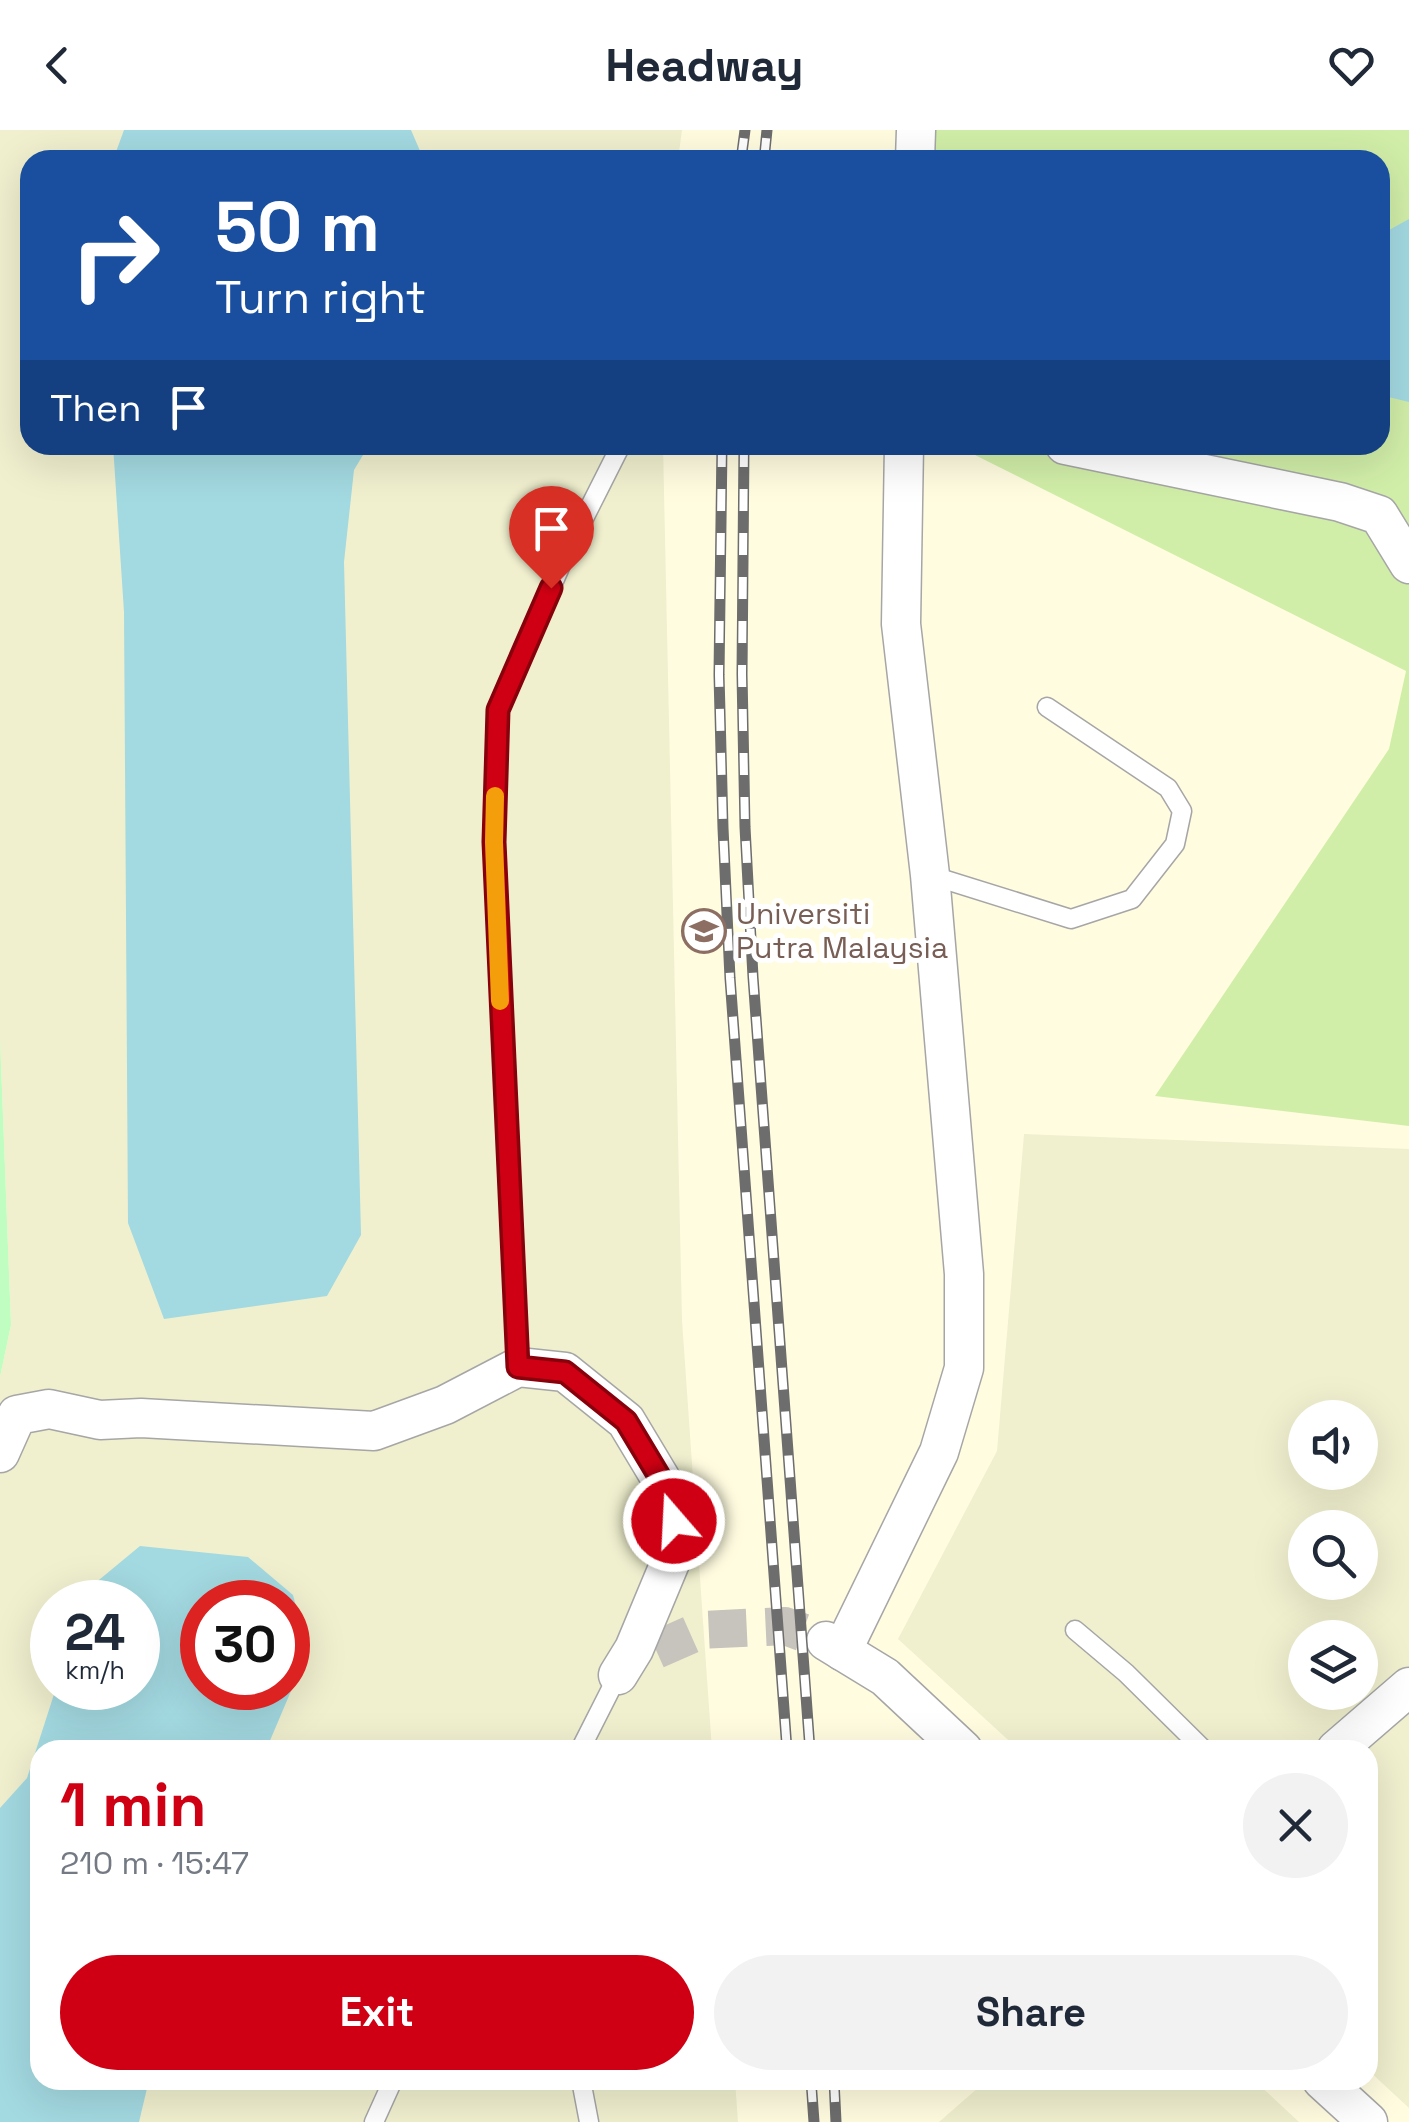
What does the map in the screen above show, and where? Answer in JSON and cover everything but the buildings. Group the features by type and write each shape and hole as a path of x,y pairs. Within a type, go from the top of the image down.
{"street":[{"path":"904,455 901,624 930,875 964,1274 964,1368 940,1452 834,1646 884,1678 952,1740"},
{"path":"1112,455 1340,502 1379,514 1409,564"},
{"path":"0,1454 8,1408 50,1409 100,1420 141,1418 374,1431 445,1405 518,1367 565,1372 626,1421 671,1496 677,1546 634,1649 618,1676"},
{"path":"618,1676 656,1650"},
{"path":"1348,1740 1409,1687"},
{"path":"1333,2090 1368,2122"}],"lane":[{"path":"518,1367 494,842 498,710 564,558 615,455"},
{"path":"930,875 1070,919 1132,899 1175,844 1182,810 1168,788 1047,707"},
{"path":"1075,1630 1165,1708 1195,1740"},
{"path":"585,1740 618,1676"},
{"path":"374,2122 389,2090"},
{"path":"584,2090 590,2122"}],"shaded area":[{"name":"Universiti Putra Malaysia","path":"0,130 1409,130 1409,2122 0,2122"}],"green space":[{"path":"0,130 682,130 679,150 20,150 20,455 663,455 682,1320 711,1740 30,1740 30,2090 736,2090 738,2122 0,2122 0,1377 11,1325 0,1038"},
{"path":"924,130 1409,130 1409,1126 1155,1096 1389,749 1406,671 975,455 1390,455 1390,150 924,150"},
{"path":"0,1038 11,1325 0,1377"},
{"path":"1024,1134 1409,1149 1409,2108 1378,2079 1378,1740 1008,1740 898,1639 997,1451"},
{"path":"976,2090 1265,2090 1299,2122 939,2122"}],"water":[{"path":"124,130 411,130 420,150 117,150"},
{"path":"1409,219 1409,402 1390,397 1390,229"},
{"path":"114,455 363,455 354,470 344,562 361,1235 327,1296 164,1319 128,1223 124,612"},
{"path":"140,1546 248,1557 275,1580 180,1580 180,1710 283,1710 270,1740 39,1740 49,1710 160,1710 160,1580 99,1580"},
{"path":"30,1769 30,2090 147,2090 139,2122 0,2122 0,1808 27,1778"}],"tunnel":[{"path":"656,1650 701,1630 785,1626 826,1641"}],"railway":[{"path":"742,150 745,130"},
{"path":"765,150 767,130"},
{"path":"722,455 719,675 730,978 786,1740"},
{"path":"744,455 745,827 809,1740"},
{"path":"812,2090 814,2122"},
{"path":"834,2090 836,2122"}],"slow traffic":[{"path":"495,796 500,1001"}],"place":[{"name":"Universiti Putra Malaysia","path":"704,931"}],"route":[{"path":"551,588 498,710 494,842 518,1367 565,1372 626,1421 671,1496 674,1521"}]}
